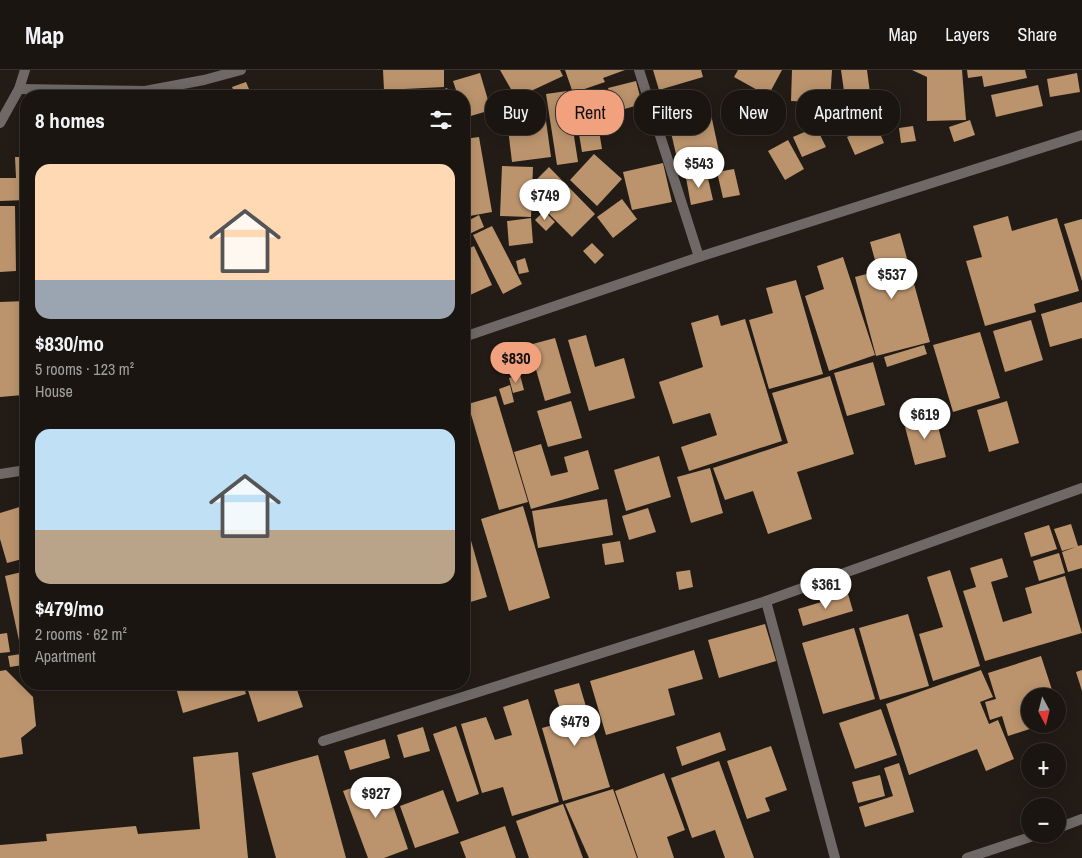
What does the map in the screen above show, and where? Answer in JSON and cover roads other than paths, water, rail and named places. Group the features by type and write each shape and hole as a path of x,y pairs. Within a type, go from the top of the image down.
{"street":[{"path":"0,123 19,89 25,70"},
{"path":"150,90 204,80 241,70"},
{"path":"639,70 699,257"},
{"path":"19,89 82,90"},
{"path":"470,335 699,257 1082,135"},
{"path":"0,474 20,471"},
{"path":"323,741 766,601 1082,488"},
{"path":"766,601 835,858"},
{"path":"1066,825 1082,820"},
{"path":"967,858 1021,840"}]}
